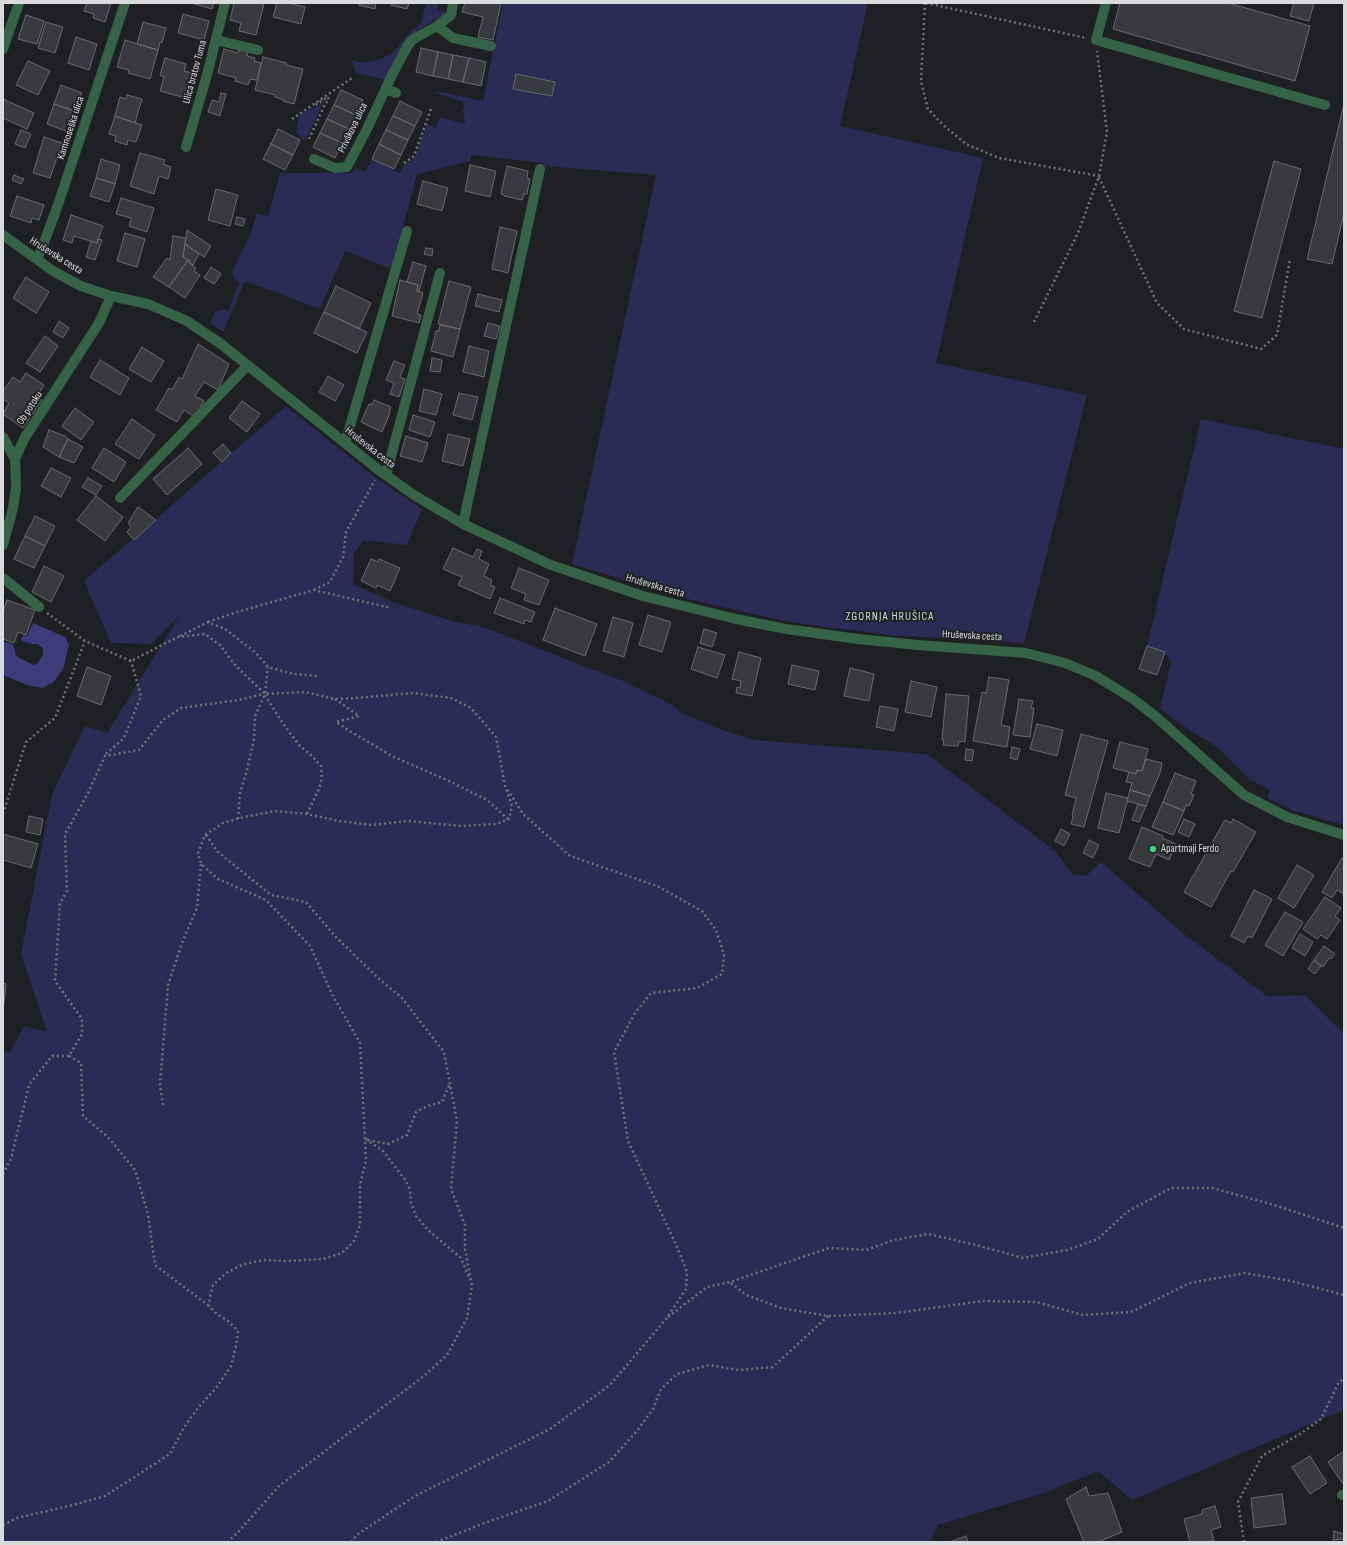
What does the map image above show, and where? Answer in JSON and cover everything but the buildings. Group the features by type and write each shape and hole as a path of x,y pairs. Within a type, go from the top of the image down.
{"street":[{"path":"3,49 19,3"},
{"name":"Kamnoseška ulica","path":"36,259 42,248 58,205 125,3"},
{"name":"Ulica bratov Tuma","path":"186,147 225,3"},
{"name":"Privškova ulica","path":"314,159 335,168 347,167 392,75 412,40 437,26 451,15 454,3"},
{"path":"1106,3 1096,40 1325,105"},
{"path":"437,26 453,38 491,46"},
{"path":"216,40 258,50"},
{"path":"386,89 396,93"},
{"path":"463,524 540,169"},
{"path":"345,443 407,231"},
{"name":"Hruševska cesta","path":"3,235 36,259 81,286 110,296 148,304 187,321 221,344 383,473 431,506 463,524 524,553 571,572 643,596 736,619 786,629 858,639 1026,653 1065,663 1096,676 1133,699 1155,716 1244,795 1287,817 1344,835"},
{"path":"383,473 440,273"},
{"name":"Ob potoku","path":"3,545 13,508 16,488 16,459 24,439 99,323 110,296"},
{"path":"120,498 248,365"},
{"path":"3,437 16,459"},
{"path":"3,578 39,607"}],"path":[{"path":"1034,322 1078,233 1099,176 1108,132 1096,40 926,3 921,81 928,109 943,125 966,144 999,158 1099,176"},
{"path":"292,119 352,78"},
{"path":"309,139 325,104 329,100 328,97 315,105 314,104"},
{"path":"404,163 414,156 432,106"},
{"path":"1099,176 1157,303 1184,329 1261,349 1278,335 1290,260"},
{"path":"131,661 208,622 314,590 330,582 343,557 346,532 383,473"},
{"path":"314,590 391,608"},
{"path":"39,607 85,641 131,661"},
{"path":"208,622 226,629 256,653 268,667 294,674 318,676"},
{"path":"178,637 205,634 220,645 235,665 265,694 282,722 299,745 321,766 322,777 319,789 307,814"},
{"path":"3,814 26,742 55,718 85,641"},
{"path":"69,1056 82,1034 82,1018 56,981 60,903 67,891 65,834 88,793 105,756 124,738 141,696 131,661"},
{"path":"238,819 240,794 248,770 254,739 255,716 265,694 268,667"},
{"path":"105,756 138,750 163,720 181,708 238,700 265,694 305,692 334,699 413,693 451,698 471,708 496,737 505,786 512,806 509,819"},
{"path":"334,699 358,716 336,722 392,756 451,782 487,800 509,819"},
{"path":"351,1542 358,1534 415,1496 550,1429 610,1385 666,1319 686,1289 687,1272 678,1247 628,1141 614,1052 635,1013 651,993 697,988 722,974 724,955 716,930 702,911 657,886 570,856 523,814 505,786"},
{"path":"163,1105 160,1085 160,1061 168,985 182,943 197,908 201,864 198,854 205,835 223,824 238,819 276,811 307,814 339,821 372,825 407,821 462,826 497,824 509,819"},
{"path":"205,835 218,852 271,895 306,902 335,936 378,978 402,998 444,1052 457,1121 451,1189 465,1225 465,1249 472,1286 467,1318 447,1355 424,1376 279,1486 228,1542"},
{"path":"201,864 218,879 266,900 310,946 333,996 360,1043 366,1139 366,1160 360,1185 360,1224 354,1241 342,1253 323,1259 287,1262 263,1260 242,1265 226,1273 213,1285 209,1306"},
{"path":"266,900 271,895"},
{"path":"3,1174 11,1159 29,1086 52,1056 69,1056 81,1063 83,1116 108,1137 136,1170 148,1214 155,1265 209,1306 217,1314 228,1320 238,1330 231,1366 216,1388 198,1408 183,1429 170,1454 104,1496 17,1518 3,1525"},
{"path":"366,1139 388,1144 407,1134 416,1112 427,1106 442,1102 450,1082"},
{"path":"366,1139 383,1151 406,1181 410,1190 411,1203 416,1216 428,1230 460,1258 472,1286"},
{"path":"666,1319 707,1287 730,1282 830,1248 866,1250 894,1240 928,1234 1023,1258 1066,1250 1098,1239 1127,1212 1171,1188 1212,1188 1272,1204 1344,1228"},
{"path":"730,1282 746,1295 781,1308 828,1316 896,1313 983,1301 1036,1302 1083,1315 1131,1312 1190,1283 1245,1273 1344,1295"},
{"path":"436,1542 548,1501 609,1462 637,1431 653,1409 661,1389 677,1374 709,1365 739,1370 773,1368 828,1316"},
{"path":"1244,1542 1238,1502 1262,1456 1300,1434 1321,1419 1339,1382 1344,1379"}],"shaded area":[{"path":"426,3 438,3 437,11 444,10 444,14 414,33 405,42 386,80 356,73 352,60 364,63 379,60 392,53 407,35 421,23"},
{"path":"503,3 868,3 840,126 983,158 936,363 1087,395 1024,643 889,635 789,622 692,600 572,564 656,175 545,166 542,163 471,155 470,161 417,174 392,269 345,251 320,309 245,281 223,332 210,323 215,312 223,309 228,311 240,282 234,279 232,272 251,233 257,213 268,217 280,173 352,173 354,169 357,168 365,172 372,159 400,173 405,164 415,157 427,124 436,128 440,117 465,124 464,113 462,112 464,108 463,102 436,93 437,91 483,101"},
{"path":"322,102 323,103 305,141 296,132 299,115 312,107 313,109"},
{"path":"286,406 376,478 422,509 407,545 364,540 354,553 353,584 395,603 455,622 483,627 623,681 670,704 682,713 717,728 754,740 927,754 1055,851 1072,874 1086,876 1101,862 1184,934 1267,996 1305,995 1344,1034 1344,1410 1132,1500 1098,1471 1047,1492 938,1525 930,1542 3,1542 3,1051 10,1052 24,1026 47,1032 21,954 52,794 85,726 107,733 180,615 151,644 111,643 84,581"},
{"path":"1201,419 1344,449 1344,825 1294,811 1267,798 1270,790 1250,780 1218,748 1176,721 1160,708 1171,663 1165,652 1147,646"},
{"path":"33,623 65,637 69,645 63,669 54,682 42,688 27,685 3,675 3,641 12,644 15,649 15,654 19,658 34,665 38,663 43,654 43,648 37,644 31,644 21,640 23,635 27,636"}],"place":[{"name":"Apartmaji Ferdo","path":"1153,849"}],"district":[{"name":"ZGORNJA HRUŠICA","path":"890,617"}]}
